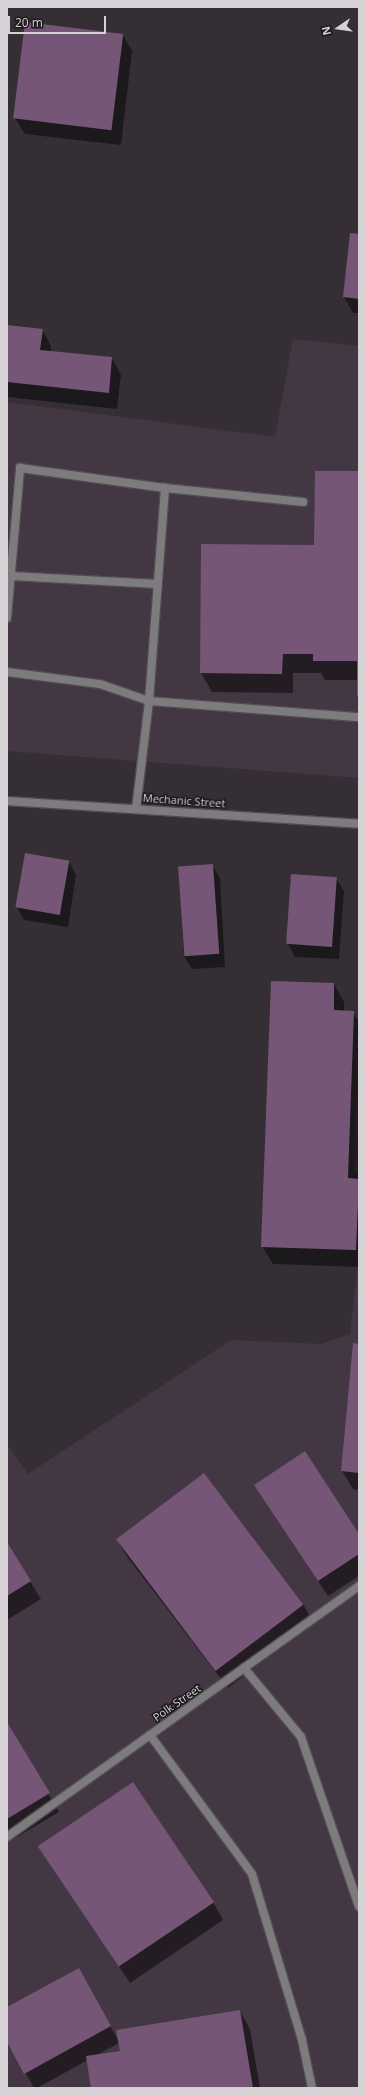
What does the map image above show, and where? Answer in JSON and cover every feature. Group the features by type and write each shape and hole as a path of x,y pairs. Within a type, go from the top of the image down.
{"street":[{"path":"7,618 11,576 10,543 20,468 165,488 303,502"},
{"path":"136,809 149,701 165,488"},
{"path":"11,576 158,584"},
{"path":"7,672 100,684 149,701 359,717"},
{"name":"Mechanic Street","path":"7,801 359,824"},
{"name":"Polk Street","path":"7,1837 359,1586"},
{"path":"244,1668 301,1737 359,1906"},
{"path":"150,1735 252,1874 302,2040 312,2088"}],"shaded area":[{"path":"293,339 359,346 359,778 7,751 7,402 275,437"},
{"path":"359,1034 359,1172 354,1172"},
{"path":"359,1255 359,2088 7,2088 7,1444 28,1474 231,1340 321,1344 350,1334"}],"building":[{"path":"25,22 123,34 111,130 13,118"},
{"path":"350,233 359,234 359,299 343,297"},
{"path":"7,325 43,329 40,350 112,357 109,393 7,382"},
{"path":"315,471 359,471 359,696 357,696 357,661 313,661 313,654 283,654 282,674 200,673 201,544 314,545"},
{"path":"25,853 69,861 60,915 15,907"},
{"path":"213,864 219,954 184,956 178,866"},
{"path":"291,874 337,877 332,947 286,944"},
{"path":"271,981 334,983 334,1010 354,1011 348,1178 359,1179 356,1250 261,1247"},
{"path":"353,1343 359,1344 359,1473 341,1471"},
{"path":"305,1451 359,1534 359,1554 318,1581 254,1485"},
{"path":"204,1473 303,1605 215,1671 116,1539"},
{"path":"7,1542 31,1581 7,1596"},
{"path":"7,1722 50,1793 7,1819"},
{"path":"133,1782 214,1902 119,1967 38,1846"},
{"path":"79,1968 111,2026 24,2074 7,2042 7,2007"},
{"path":"240,2010 253,2088 91,2088 86,2056 120,2051 116,2030"}]}
